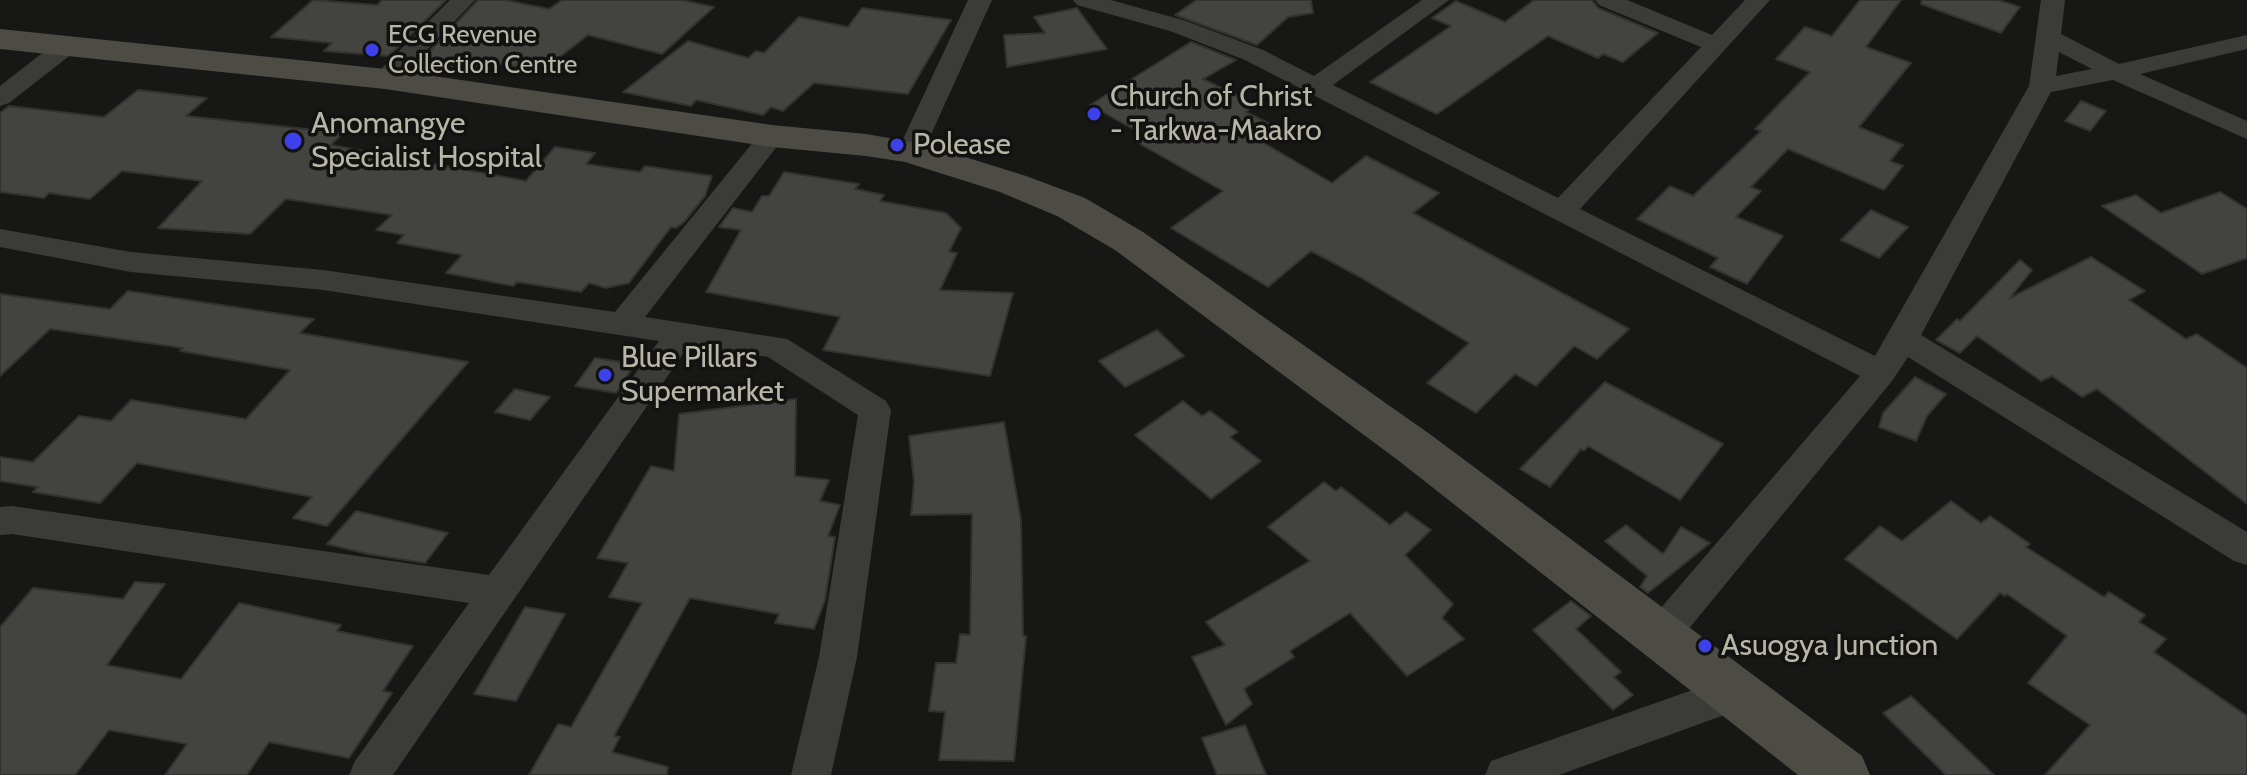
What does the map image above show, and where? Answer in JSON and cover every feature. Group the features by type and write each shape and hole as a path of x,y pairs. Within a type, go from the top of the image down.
{"street":[{"path":"385,79 463,0"},
{"path":"910,152 980,0"},
{"path":"1085,0 1178,26 1254,55 1881,373"},
{"path":"1317,85 1437,0"},
{"path":"1607,0 1716,45"},
{"path":"1561,212 1758,0"},
{"path":"1660,636 1881,373 1903,339 2042,86 2053,0"},
{"path":"2047,36 2116,72 2247,131"},
{"path":"0,39 385,79 772,136 910,152 1013,184 1071,207 1129,241 1427,457 1842,775"},
{"path":"2042,86 2247,42"},
{"path":"0,98 68,45"},
{"path":"622,324 772,136"},
{"path":"0,238 131,262 323,280 776,347 875,410 838,657 811,775"},
{"path":"369,775 680,334"},
{"path":"1903,339 2247,550"},
{"path":"0,521 12,520 499,592"},
{"path":"1505,775 1735,693"}],"building":[{"path":"313,0 377,5 382,0 446,0 389,56 324,51 332,43 271,37"},
{"path":"478,0 505,0 549,9 562,0 682,0 714,7 662,54 588,35 539,73 503,63 494,70 429,64 433,60 422,59"},
{"path":"1196,0 1311,0 1313,13 1288,17 1257,45 1175,15"},
{"path":"1534,0 1592,0 1598,8 1658,33 1623,62 1603,54 1598,58 1548,36 1437,114 1370,82 1451,26 1432,18 1456,1 1505,22"},
{"path":"1860,0 1901,0 1866,47 1911,63 1859,127 1903,145 1890,161 1903,166 1884,190 1788,149 1751,187 1761,191 1736,217 1783,236 1747,284 1710,267 1718,258 1637,219 1670,186 1693,196 1761,131 1755,129 1810,72 1776,59 1805,27 1832,36"},
{"path":"1922,0 1998,0 2020,7 2001,33 1921,4"},
{"path":"862,8 951,20 908,94 814,83 783,111 771,107 763,115 696,100 691,106 623,92 688,41 748,58 756,51 764,53 799,17 848,27"},
{"path":"1077,8 1107,49 1007,67 1004,35 1045,33 1034,17"},
{"path":"1191,42 1236,60 1203,79 1256,105 1246,112 1280,129 1262,142 1332,183 1366,156 1439,193 1413,213 1629,329 1597,359 1574,346 1536,386 1515,374 1476,413 1427,383 1469,343 1311,251 1268,287 1171,228 1223,191 1133,140 1142,134 1090,105"},
{"path":"138,90 207,98 186,116 343,133 331,145 526,181 555,147 595,153 586,164 640,172 645,166 712,176 705,196 684,222 676,228 671,227 629,283 606,288 589,283 581,292 517,282 513,286 446,273 462,255 397,243 404,235 376,230 392,215 286,199 250,234 158,228 202,181 122,171 90,199 49,193 44,198 0,192 0,113 9,106 104,117"},
{"path":"2081,101 2106,111 2090,131 2065,121"},
{"path":"784,172 859,184 855,189 884,195 880,201 946,213 961,228 949,252 957,253 940,290 1013,293 990,376 823,350 840,317 706,292 741,230 719,227 733,208 752,212 762,196 769,196"},
{"path":"2220,192 2247,209 2247,258 2202,274 2102,206 2136,195 2161,213"},
{"path":"1871,210 1908,227 1879,258 1841,240"},
{"path":"2091,257 2145,291 2129,300 2186,339 2197,334 2247,368 2247,504 2097,389 2082,397 2052,376 2041,381 1977,336 1960,353 1936,340 1957,319 1960,321 2020,260 2032,270 2010,298"},
{"path":"128,291 314,319 300,333 468,362 327,526 293,518 312,497 137,463 100,503 33,492 38,487 0,481 0,457 33,462 79,416 111,421 131,400 246,419 290,370 180,351 183,348 50,329 0,376 0,294 110,309"},
{"path":"1157,330 1184,356 1125,387 1099,361"},
{"name":"Blue Pillars Supermarket","path":"595,358 635,364 616,393 575,386"},
{"path":"1915,377 1946,394 1927,416 1916,441 1879,427 1883,413"},
{"path":"1605,382 1723,444 1680,500 1588,446 1584,451 1581,449 1550,487 1520,469"},
{"path":"515,389 550,397 530,420 495,412"},
{"path":"796,399 795,476 829,480 820,501 840,505 828,536 835,537 825,600 814,629 775,623 779,614 690,598 614,736 620,737 612,752 668,767 667,775 529,775 558,724 571,727 642,603 609,597 628,563 597,558 651,466 674,471 679,414"},
{"path":"1183,401 1202,416 1210,411 1238,432 1230,437 1261,461 1211,499 1135,435"},
{"path":"1004,422 1021,521 1023,636 1026,636 1014,761 939,760 945,712 929,711 936,663 956,663 960,634 970,635 972,514 911,515 914,482 909,436"},
{"path":"1324,482 1336,491 1341,487 1390,525 1406,512 1431,530 1405,555 1453,604 1442,618 1464,639 1407,676 1350,613 1290,651 1294,657 1244,689 1252,704 1226,725 1192,657 1225,645 1206,622 1310,561 1268,527"},
{"path":"1951,501 1981,523 1990,516 2030,544 2026,547 2104,597 2109,592 2145,615 2139,622 2166,639 2154,652 2247,716 2247,775 2045,775 2090,725 2028,683 2067,636 2007,594 2000,593 1957,639 1845,559 1880,526 1902,541"},
{"path":"356,511 448,533 425,563 327,544"},
{"path":"1626,525 1663,554 1681,527 1710,543 1648,593 1640,587 1647,576 1605,541"},
{"path":"135,582 165,584 107,665 181,679 239,603 341,625 337,631 413,646 383,691 392,693 349,758 269,742 247,775 165,775 187,744 109,730 75,775 0,775 0,627 33,588 123,599"},
{"path":"1571,601 1591,616 1576,629 1621,672 1614,677 1633,695 1613,710 1533,630"},
{"path":"525,607 565,614 516,701 474,694"},
{"path":"1911,696 1994,775 1946,775 1883,713"},
{"path":"1245,725 1266,775 1217,775 1202,738"}],"place":[{"name":"ECG Revenue Collection Centre","path":"372,50"},
{"name":"Church of Christ - Tarkwa-Maakro","path":"1094,114"},
{"name":"Anomangye Specialist Hospital","path":"293,141"},
{"name":"Polease","path":"897,145"},
{"name":"Blue Pillars Supermarket","path":"605,375"},
{"name":"Asuogya Junction","path":"1705,646"}]}
